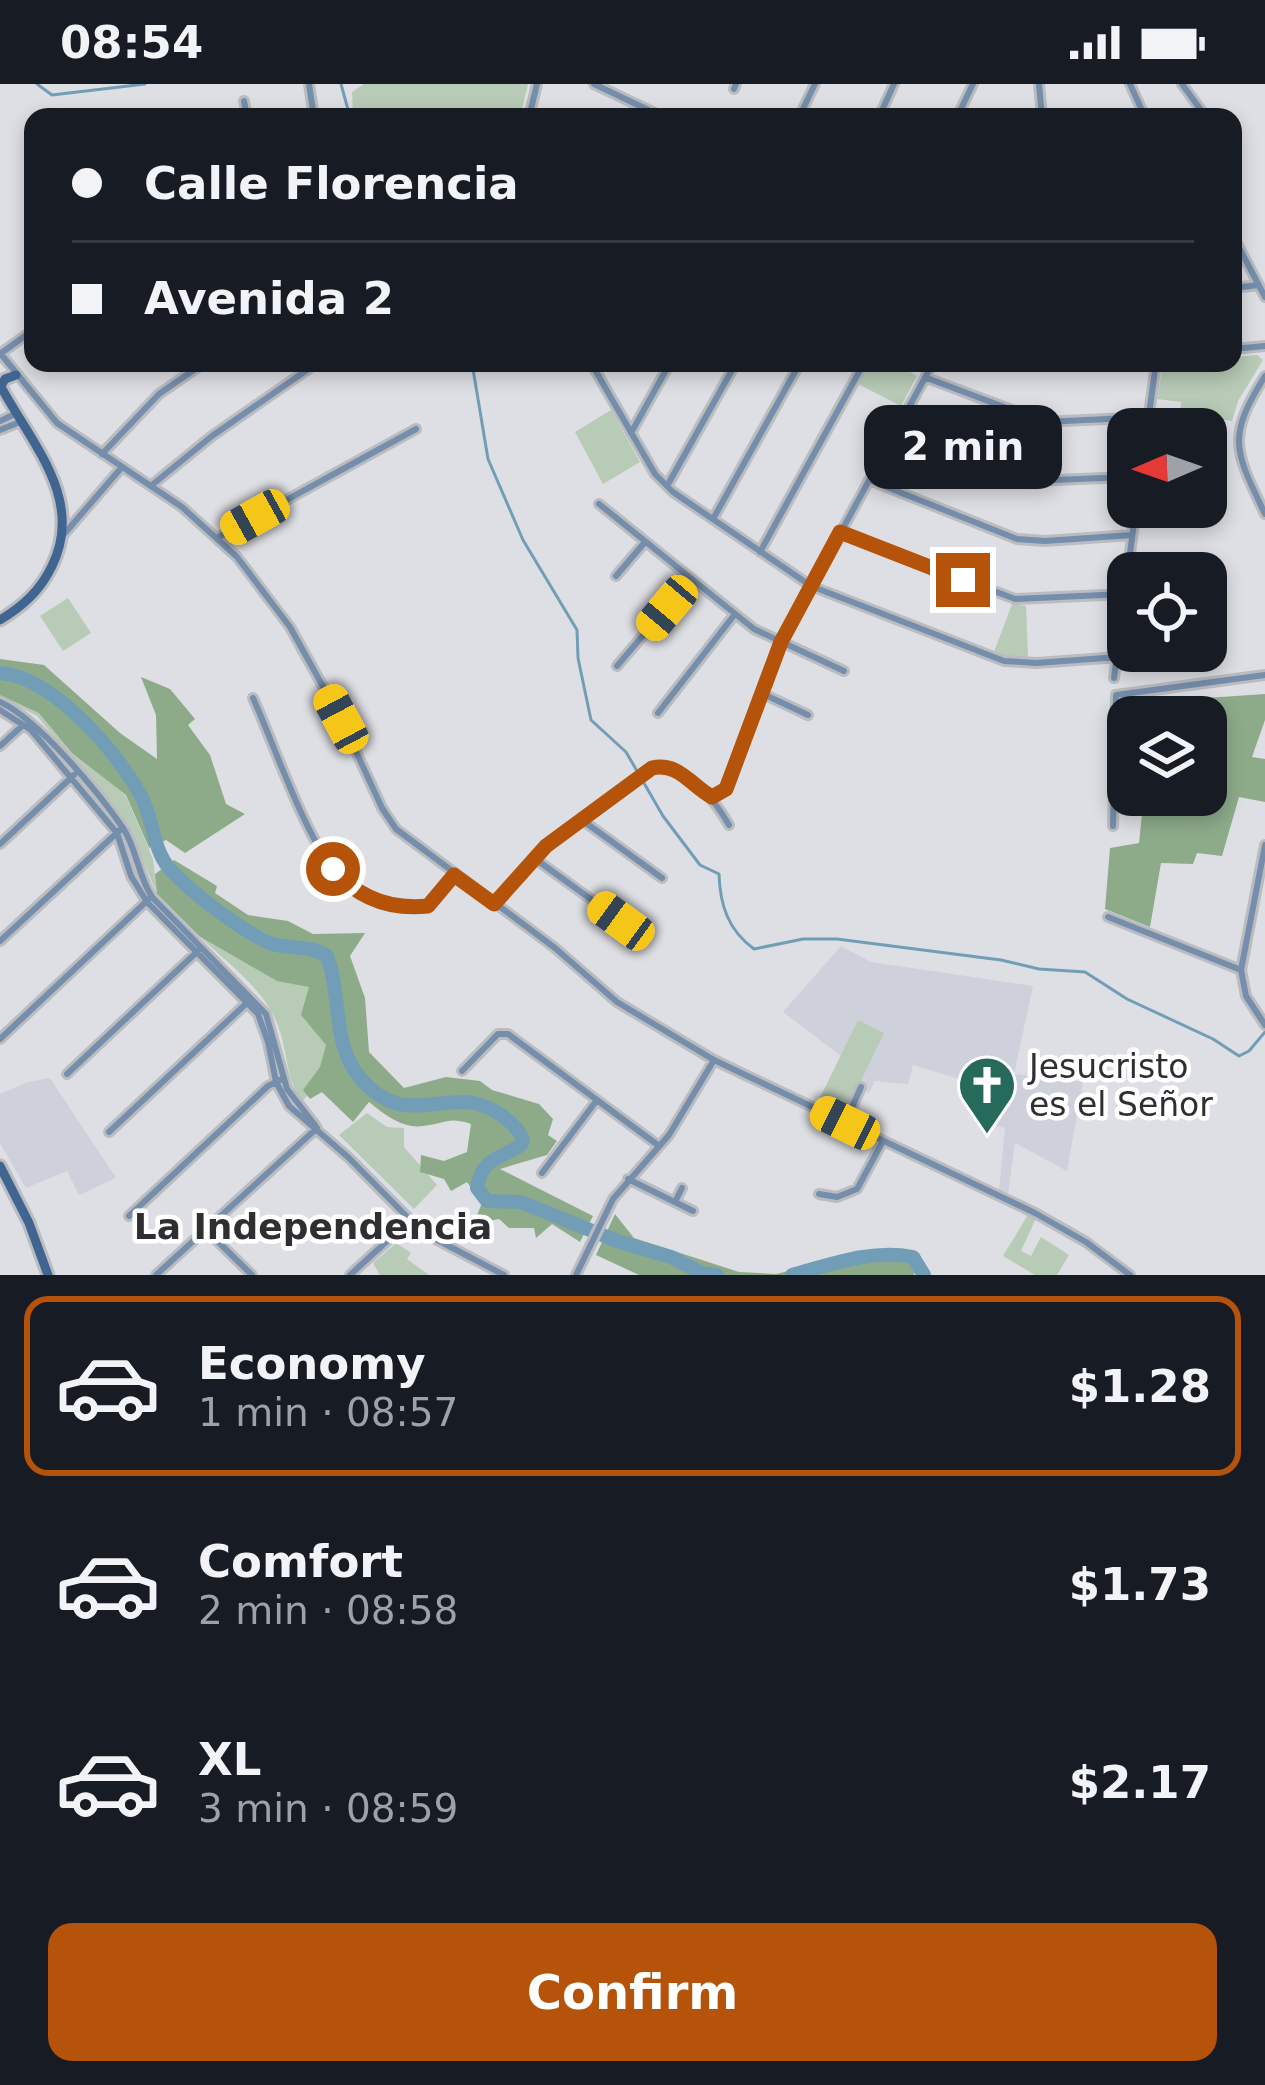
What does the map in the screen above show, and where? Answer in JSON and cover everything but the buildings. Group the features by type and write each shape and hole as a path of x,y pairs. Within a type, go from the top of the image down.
{"main road":[{"path":"0,620 44,582 65,533 58,488 0,385 16,375"},
{"path":"0,1166 26,1216 48,1275"}],"street":[{"path":"594,84 644,108"},
{"path":"244,101 245,108"},
{"path":"1242,253 1265,297"},
{"path":"1242,287 1259,285"},
{"path":"0,354 57,423 152,485 218,538 272,599 341,719 388,819 454,875 555,949 617,1002 714,1060 1056,1224 1130,1275"},
{"path":"102,454 160,394 191,372"},
{"path":"152,485 304,372"},
{"path":"596,372 667,486 811,586 1004,661 1107,658"},
{"path":"631,433 665,372"},
{"path":"667,486 731,372"},
{"path":"713,519 795,372"},
{"path":"760,551 859,372"},
{"path":"712,797 726,789 794,616 929,372"},
{"path":"1150,408 1155,372"},
{"path":"1265,376 1246,407 1238,440 1246,475 1265,514"},
{"path":"926,378 1044,422 1107,419"},
{"path":"0,421 18,418"},
{"path":"0,430 18,418"},
{"path":"896,429 1030,481 1107,478"},
{"path":"218,538 416,430"},
{"path":"65,533 122,466"},
{"path":"868,479 1017,538 1045,542 1132,535"},
{"path":"599,504 735,614 844,671"},
{"path":"1130,552 1133,528"},
{"path":"840,532 1015,599 1107,595"},
{"path":"616,576 645,542"},
{"path":"617,666 691,579"},
{"path":"658,713 735,614"},
{"path":"1114,678 1115,672"},
{"path":"1113,826 1116,695 1265,675"},
{"path":"761,693 808,716"},
{"path":"253,698 316,840 345,883 382,903 424,907 434,902 454,875"},
{"path":"0,706 25,721 120,830 149,899 269,1020 289,1106 428,1237 504,1275"},
{"path":"0,746 25,721"},
{"path":"494,904 534,858 657,766 669,767 712,797 729,825"},
{"path":"0,844 74,775"},
{"path":"582,820 662,878"},
{"path":"0,941 120,830"},
{"path":"1263,1022 1246,996 1241,970 1265,845"},
{"path":"534,858 621,921"},
{"path":"0,1039 149,899"},
{"path":"1108,916 1241,970"},
{"path":"67,1073 200,949"},
{"path":"109,1132 250,999"},
{"path":"461,1071 502,1032 659,1145"},
{"path":"576,1275 602,1219 628,1179 691,1103 714,1060"},
{"path":"129,1216 280,1080"},
{"path":"845,1123 861,1087"},
{"path":"542,1173 597,1100"},
{"path":"156,1275 317,1128"},
{"path":"819,1194 837,1197 857,1189 883,1141"},
{"path":"628,1179 693,1210"},
{"path":"675,1202 682,1188"},
{"path":"350,1275 410,1220"},
{"path":"206,1230 252,1275"},
{"path":"481,1275 485,1266"}],"shaded area":[{"path":"841,946 871,962 1033,986 1014,1074 1083,1082 1067,1171 1015,1143 1008,1194 999,1189 1005,1128 983,1123 989,1088 913,1065 908,1084 875,1081 869,1093 858,1087 883,1033 858,1020 841,1056 783,1012"},
{"path":"50,1078 116,1178 79,1195 67,1171 26,1188 0,1143 0,1094"}],"green space":[{"path":"364,84 528,84 522,108 353,108 352,92"},
{"path":"1257,355 1263,360 1238,401 1232,421 1227,420 1227,408 1180,408 1181,402 1157,399 1162,372 1242,372 1242,356"},
{"path":"865,372 917,376 901,406 858,384"},
{"path":"611,410 640,462 603,484 575,432"},
{"path":"68,598 91,633 63,651 40,616"},
{"path":"1012,604 1026,606 1028,657 994,652"},
{"path":"0,659 44,665 120,733 157,759 156,715 141,677 170,689 195,719 188,725 210,755 226,804 245,814 185,853 166,840 149,848 126,795 72,753 39,713 0,695"},
{"path":"0,684 17,684 126,796 153,859 157,894 130,830 37,716 0,697"},
{"path":"1265,694 1265,720 1252,757 1265,759 1265,802 1239,797 1222,856 1197,853 1193,864 1161,863 1150,927 1105,909 1110,848 1139,843 1142,816 1227,816 1227,697"},
{"path":"174,860 217,886 215,893 248,915 288,921 313,934 365,933 350,956 365,998 369,1052 404,1088 446,1077 480,1081 492,1090 539,1104 553,1119 548,1135 557,1141 547,1155 500,1169 593,1216 580,1242 552,1224 536,1238 534,1228 509,1228 499,1219 489,1221 477,1215 482,1203 467,1182 451,1191 444,1179 420,1172 421,1155 444,1161 467,1152 471,1124 408,1125 369,1102 353,1122 322,1092 310,1099 303,1090 320,1067 326,1045 301,1015 309,987 277,981 199,936 157,894 155,874"},
{"path":"220,914 324,957 330,1100 316,1087 301,1102 270,1009 242,975 199,936"},
{"path":"858,1020 884,1033 844,1116 817,1104"},
{"path":"367,1113 387,1127 404,1128 404,1147 437,1185 414,1209 339,1135"},
{"path":"1029,1213 1036,1218 1021,1251 1031,1256 1041,1237 1069,1255 1057,1275 1035,1275 1003,1256"},
{"path":"615,1214 634,1238 739,1272 776,1274 881,1249 920,1254 914,1275 639,1275 596,1255"},
{"path":"396,1243 411,1253 407,1259 429,1275 380,1275 373,1263"}],"waterway":[{"path":"37,84 52,95 145,84"},
{"path":"341,84 348,108"},
{"path":"474,372 488,459 523,540 577,630 591,720 626,752 663,816 700,865 719,874 727,916 745,942 754,949 803,939 837,939 1085,972 1239,1056 1265,1032"},
{"path":"0,673 41,687 101,739 142,798 164,860 188,887 265,941 327,956 345,1051 374,1091 410,1106 473,1103 514,1126 523,1140 521,1145 493,1160 479,1178 477,1188 487,1201 521,1202 717,1275"},
{"path":"792,1275 882,1255 913,1257 924,1275"}],"place":[{"name":"Jesucristo es el Señor","path":"987,1136"}],"district":[{"name":"La Independencia","path":"313,1226"}],"route":[{"path":"333,869 352,889 382,903 428,906 454,875 494,904 546,846 652,768 664,766 679,772 712,797 726,789 781,642 840,532 963,580"}]}
